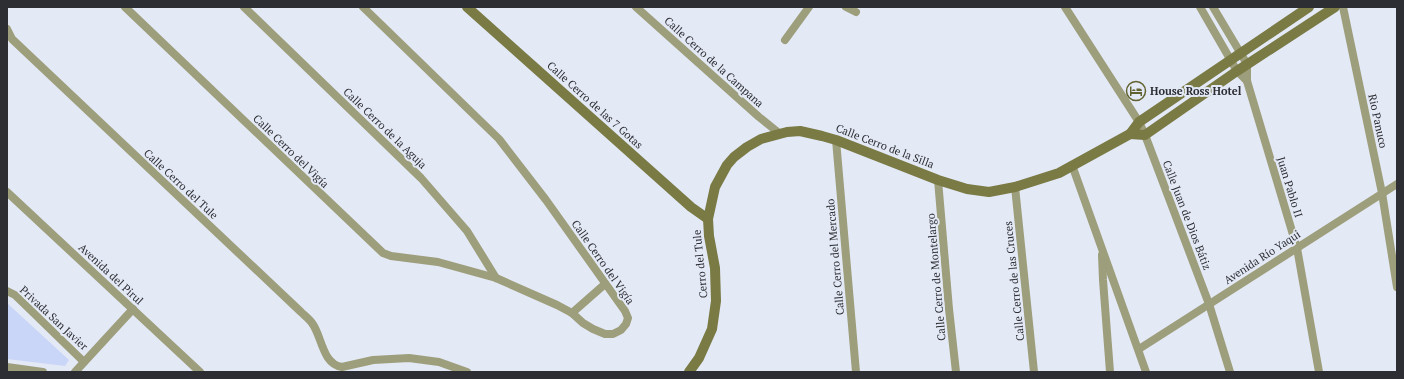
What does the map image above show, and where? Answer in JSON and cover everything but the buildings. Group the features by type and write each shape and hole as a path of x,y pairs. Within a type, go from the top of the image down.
{"street":[{"name":"Calle Cerro del Vigía","path":"125,7 383,253 390,256 438,262 496,278 572,312 583,323 605,334 613,334 621,330 626,324 628,318 625,311 604,284 546,200 499,139 363,7"},
{"name":"Calle Cerro de la Aguja","path":"244,7 421,178 466,231 496,278"},
{"name":"Calle Cerro de las 7 Gotas","path":"467,7 691,207 708,220"},
{"name":"Calle Cerro de la Campana","path":"636,7 753,112 779,133"},
{"path":"785,40 809,7"},
{"path":"846,7 856,12"},
{"name":"Calle Juan de Dios Bátiz","path":"1065,7 1139,122 1145,135 1209,304 1230,372"},
{"name":"Juan Pablo II","path":"1200,7 1230,60 1237,71 1247,81"},
{"path":"1213,7 1247,64"},
{"path":"1130,134 1139,122 1308,7"},
{"path":"1130,134 1145,135 1247,64 1335,7"},
{"name":"Rio Panuco","path":"1343,7 1382,193 1397,287"},
{"name":"Calle Cerro del Tule","path":"7,29 12,39 306,317 315,328 323,349 331,361 342,367 373,360 409,358 439,362 466,372"},
{"name":"Juan Pablo II","path":"1247,64 1247,81 1297,248 1319,372"},
{"name":"Calle Cerro de la Silla","path":"708,220 715,187 727,165 734,157 747,147 761,139 779,133 800,132 836,140 938,180 967,189 989,192 1015,187 1059,173 1130,134"},
{"name":"Calle Cerro del Mercado","path":"836,140 856,372"},
{"path":"1072,165 1146,372"},
{"name":"Calle Cerro de Montelargo","path":"938,180 956,372"},
{"name":"Avenida Río Yaqui","path":"1139,349 1397,184"},
{"name":"Calle Cerro de las Cruces","path":"1015,187 1034,372"},
{"name":"Avenida del Pirul","path":"7,192 200,372"},
{"name":"Cerro del Tule","path":"689,372 699,358 712,329 716,301 715,268 709,236 708,220"},
{"path":"1102,248 1110,372"},
{"path":"572,312 604,284"},
{"name":"Privada San Javier","path":"7,291 16,295 84,362"},
{"name":"Privada San Javier","path":"75,372 133,309"},
{"path":"7,367 43,372"}],"shaded area":[{"path":"7,303 69,360 65,366 7,359"}],"place":[{"name":"House Ross Hotel","path":"1136,91"}]}
